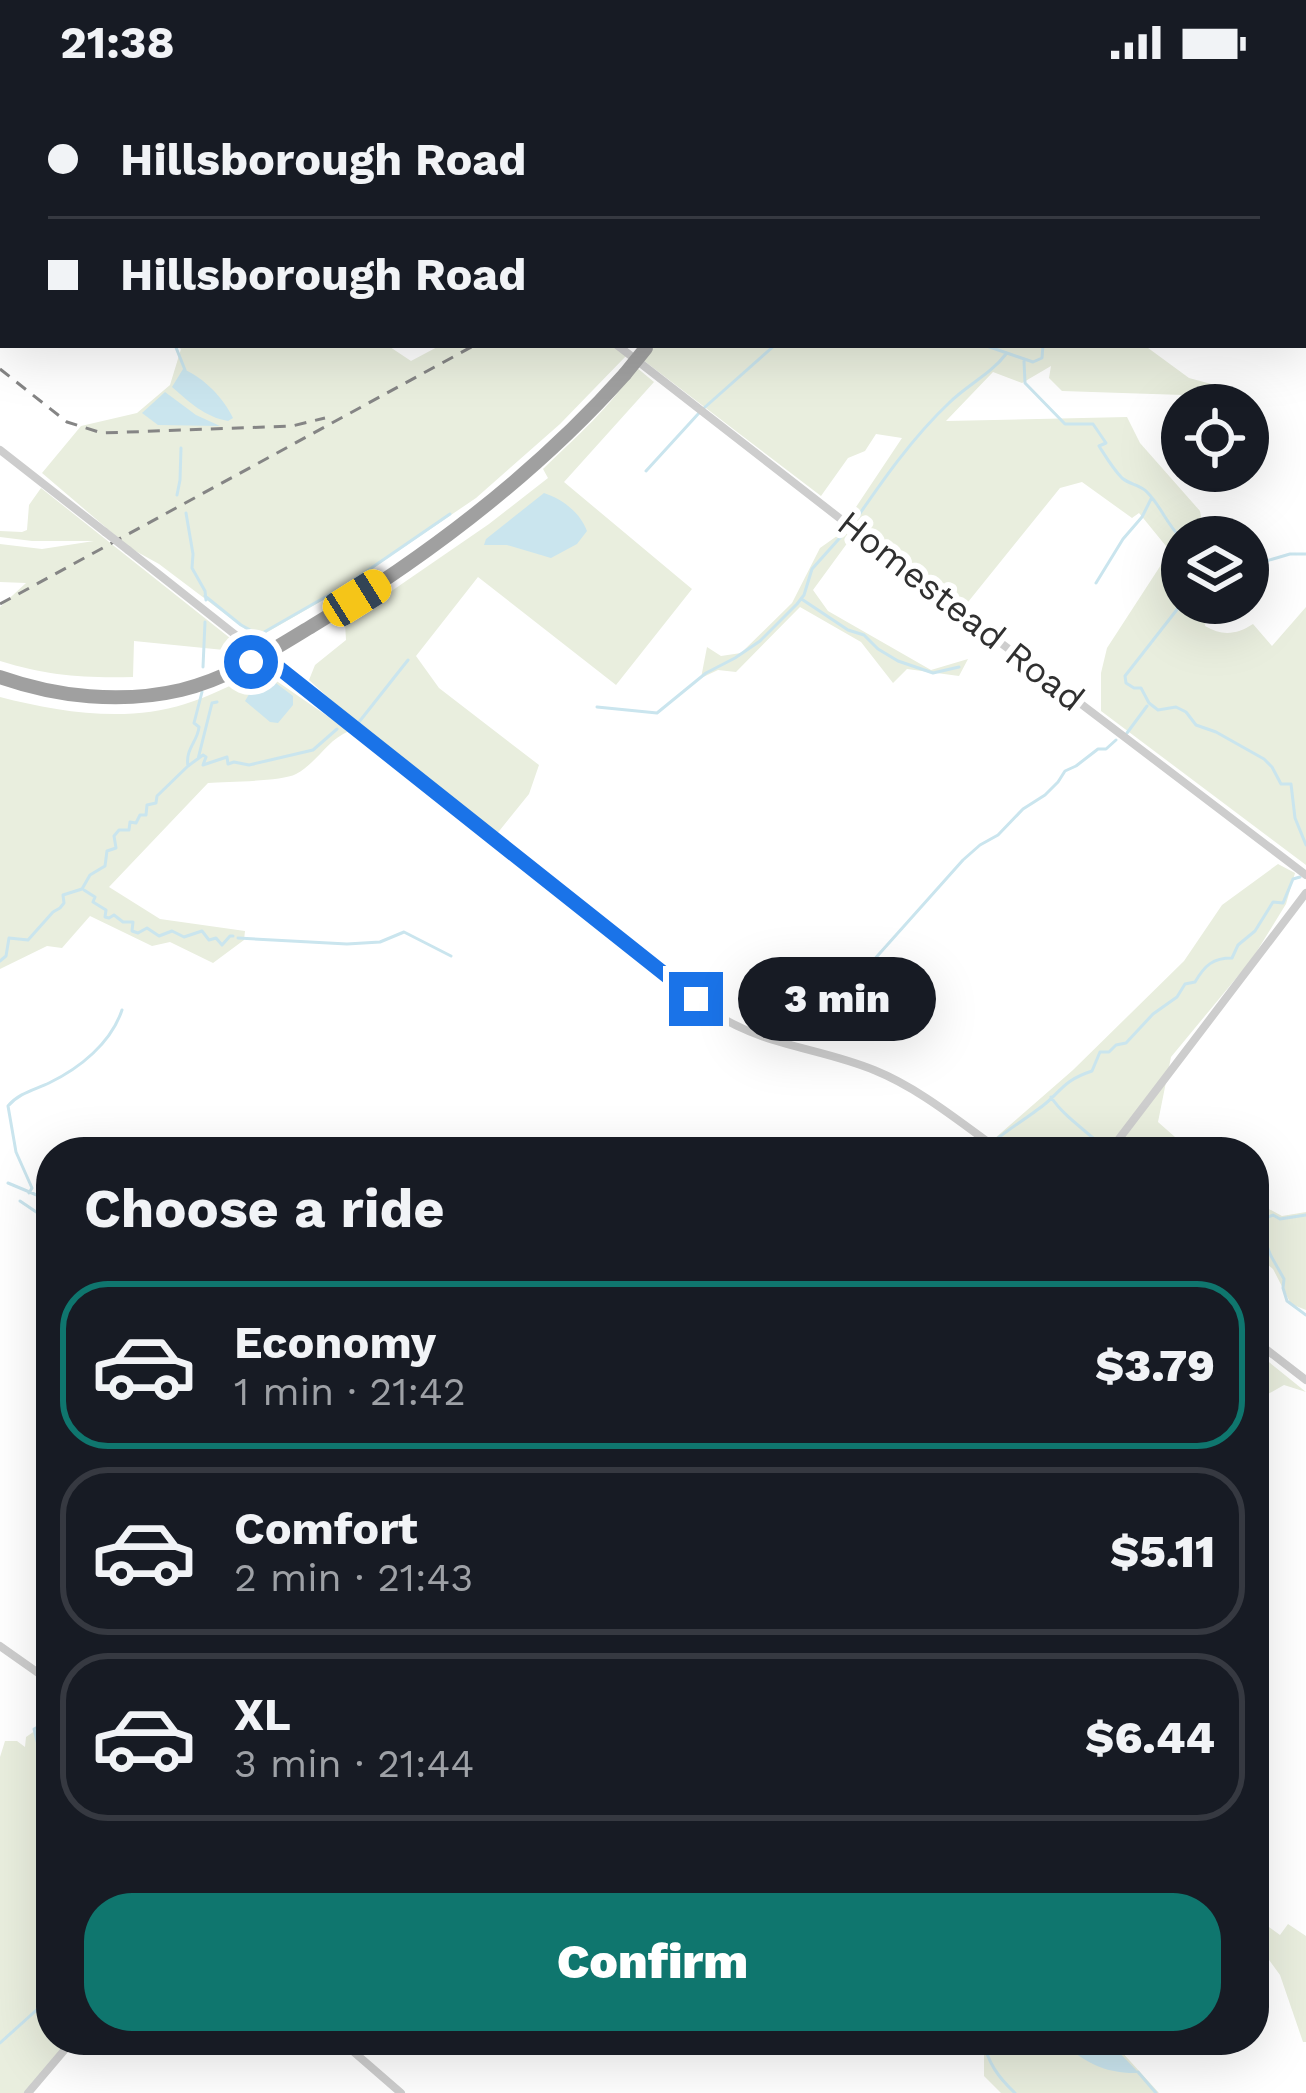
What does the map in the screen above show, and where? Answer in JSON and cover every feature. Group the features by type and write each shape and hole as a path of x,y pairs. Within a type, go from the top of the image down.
{"highway":[{"path":"0,674 65,688 129,690 189,679 261,653 385,581 479,512 564,438 643,348"}],"street":[{"name":"Homestead Road","path":"621,348 1306,875"},
{"path":"0,450 714,1013 760,1037 865,1066 894,1079 981,1137"},
{"path":"1120,1137 1306,893"},
{"path":"1269,1352 1306,1380"},
{"path":"0,1646 36,1671"},
{"path":"28,2093 60,2055"},
{"path":"357,2055 401,2093"}],"green space":[{"path":"392,348 411,361 435,348 616,348 626,356 560,424 476,498 339,591 257,638 159,564 130,548 42,473 81,426 137,413 170,385 181,349"},
{"path":"653,348 1148,348 1189,378 1211,384 1161,384 1161,394 1062,391 1049,378 1051,366 1022,383 993,372 946,421 1127,417 1140,443 1161,467 1161,492 1183,492 1201,516 1161,516 1161,540 1139,513 1132,518 1082,482 1060,488 964,607 846,517 902,438 876,434 865,451 848,458 821,496 643,360"},
{"path":"636,367 654,382 564,482 692,589 616,685 478,577 416,656 439,688 539,765 529,794 496,835 309,680 315,665 346,640 345,623 548,478 543,469 605,408"},
{"path":"41,488 235,642 224,650 134,641 133,677 66,675 0,661 0,607 26,583 0,582 0,544 42,549 94,541 0,537 0,531 27,530 29,505"},
{"path":"844,531 851,538 813,590 828,611 931,670 968,659 959,676 907,669 893,683 861,642 800,607 736,672 718,670 701,678 707,647 721,656 741,653 792,603 820,548"},
{"path":"1161,565 1161,624 1205,624 1223,633 1253,624 1272,646 1306,607 1306,865 1101,711 1101,673 1107,648"},
{"path":"262,671 349,731 289,777 208,783 109,887 160,919 245,931 244,940 213,963 170,942 152,946 90,916 62,948 47,946 0,969 0,697 69,711 140,713 195,701"},
{"path":"1278,864 1295,873 1286,904 1252,959 1171,1057 1158,1122 1175,1137 996,1137 1184,961 1222,905"},
{"path":"1269,1209 1282,1216 1306,1212 1306,1310 1291,1304 1269,1266"},
{"path":"1269,1362 1306,1392 1284,1385 1269,1393"},
{"path":"36,1730 36,2055 56,2055 24,2093 0,2093 0,1757 5,1741 25,1747 26,1737"},
{"path":"1288,1924 1306,1936 1306,2042 1303,2042 1280,1975 1269,1960 1269,1927 1280,1935"},
{"path":"984,2055 1125,2055 1159,2093 1001,2093 984,2076"}],"water":[{"path":"183,369 212,389 233,418 228,421 205,412 172,387"},
{"path":"165,392 220,426 158,425 142,413"},
{"path":"544,493 580,518 587,531 577,544 551,558 507,545 484,545 486,539"},
{"path":"268,677 293,696 293,705 278,723 270,722 245,701 258,679"},
{"path":"1077,2055 1122,2055 1139,2073 1115,2071"}],"waterway":[{"path":"176,348 185,370"},
{"path":"704,408 772,348"},
{"path":"993,348 1033,362 1042,358 1043,348"},
{"path":"854,522 923,430 1006,354"},
{"path":"1024,361 1025,383 1065,424 1093,424 1106,443 1099,446 1116,471 1147,492 1164,516"},
{"path":"646,471 699,413"},
{"path":"177,495 181,448"},
{"path":"1096,583 1151,499"},
{"path":"186,513 192,568 206,600"},
{"path":"205,596 259,635 348,584 450,514"},
{"path":"597,707 657,713 706,673 760,641 797,604 812,569 846,531"},
{"path":"1269,560 1306,554"},
{"path":"803,600 898,661 933,673 959,667"},
{"path":"203,667 205,622"},
{"path":"1166,624 1125,676 1126,683 1141,688 1158,710 1176,707 1196,725 1264,759 1281,784 1291,784 1295,818 1306,845"},
{"path":"359,722 408,660"},
{"path":"188,766 202,692"},
{"path":"198,759 212,703 217,702"},
{"path":"1127,733 1147,706"},
{"path":"0,961 6,956 9,938 28,940 64,903 63,895 82,889 90,875 105,866 107,851 116,848 114,836 119,830 129,830 130,822 146,815 147,805 156,803 157,796 203,755 203,765 227,757 228,764 249,765 313,750 337,729"},
{"path":"855,981 963,860 1045,795 1065,771 1116,740"},
{"path":"1000,1137 1067,1084 1092,1071 1100,1052 1126,1043 1210,964 1232,958 1273,902 1283,903 1293,879 1300,877"},
{"path":"84,890 106,910 105,917 133,922 132,931 138,933 147,928 159,936 172,931 184,937 202,931 222,945 233,936"},
{"path":"238,938 347,944 380,942 404,932 451,956"},
{"path":"29,1193 32,1188 16,1152 8,1106 83,1062 102,1044 122,1010"},
{"path":"1051,1097 1092,1137"},
{"path":"8,1183 36,1195"},
{"path":"20,1201 36,1212"},
{"path":"1269,1217 1306,1215"},
{"path":"1269,1251 1284,1279 1287,1301 1306,1315"},
{"path":"36,1728 36,1737"},
{"path":"0,2043 36,2011"},
{"path":"988,2055 1015,2093"},
{"path":"1138,2072 1156,2093"}],"railway":[{"path":"0,604 469,348"},
{"path":"0,369 67,422 102,433 292,426 325,418"}],"route":[{"path":"251,662 264,656 696,999"}]}
